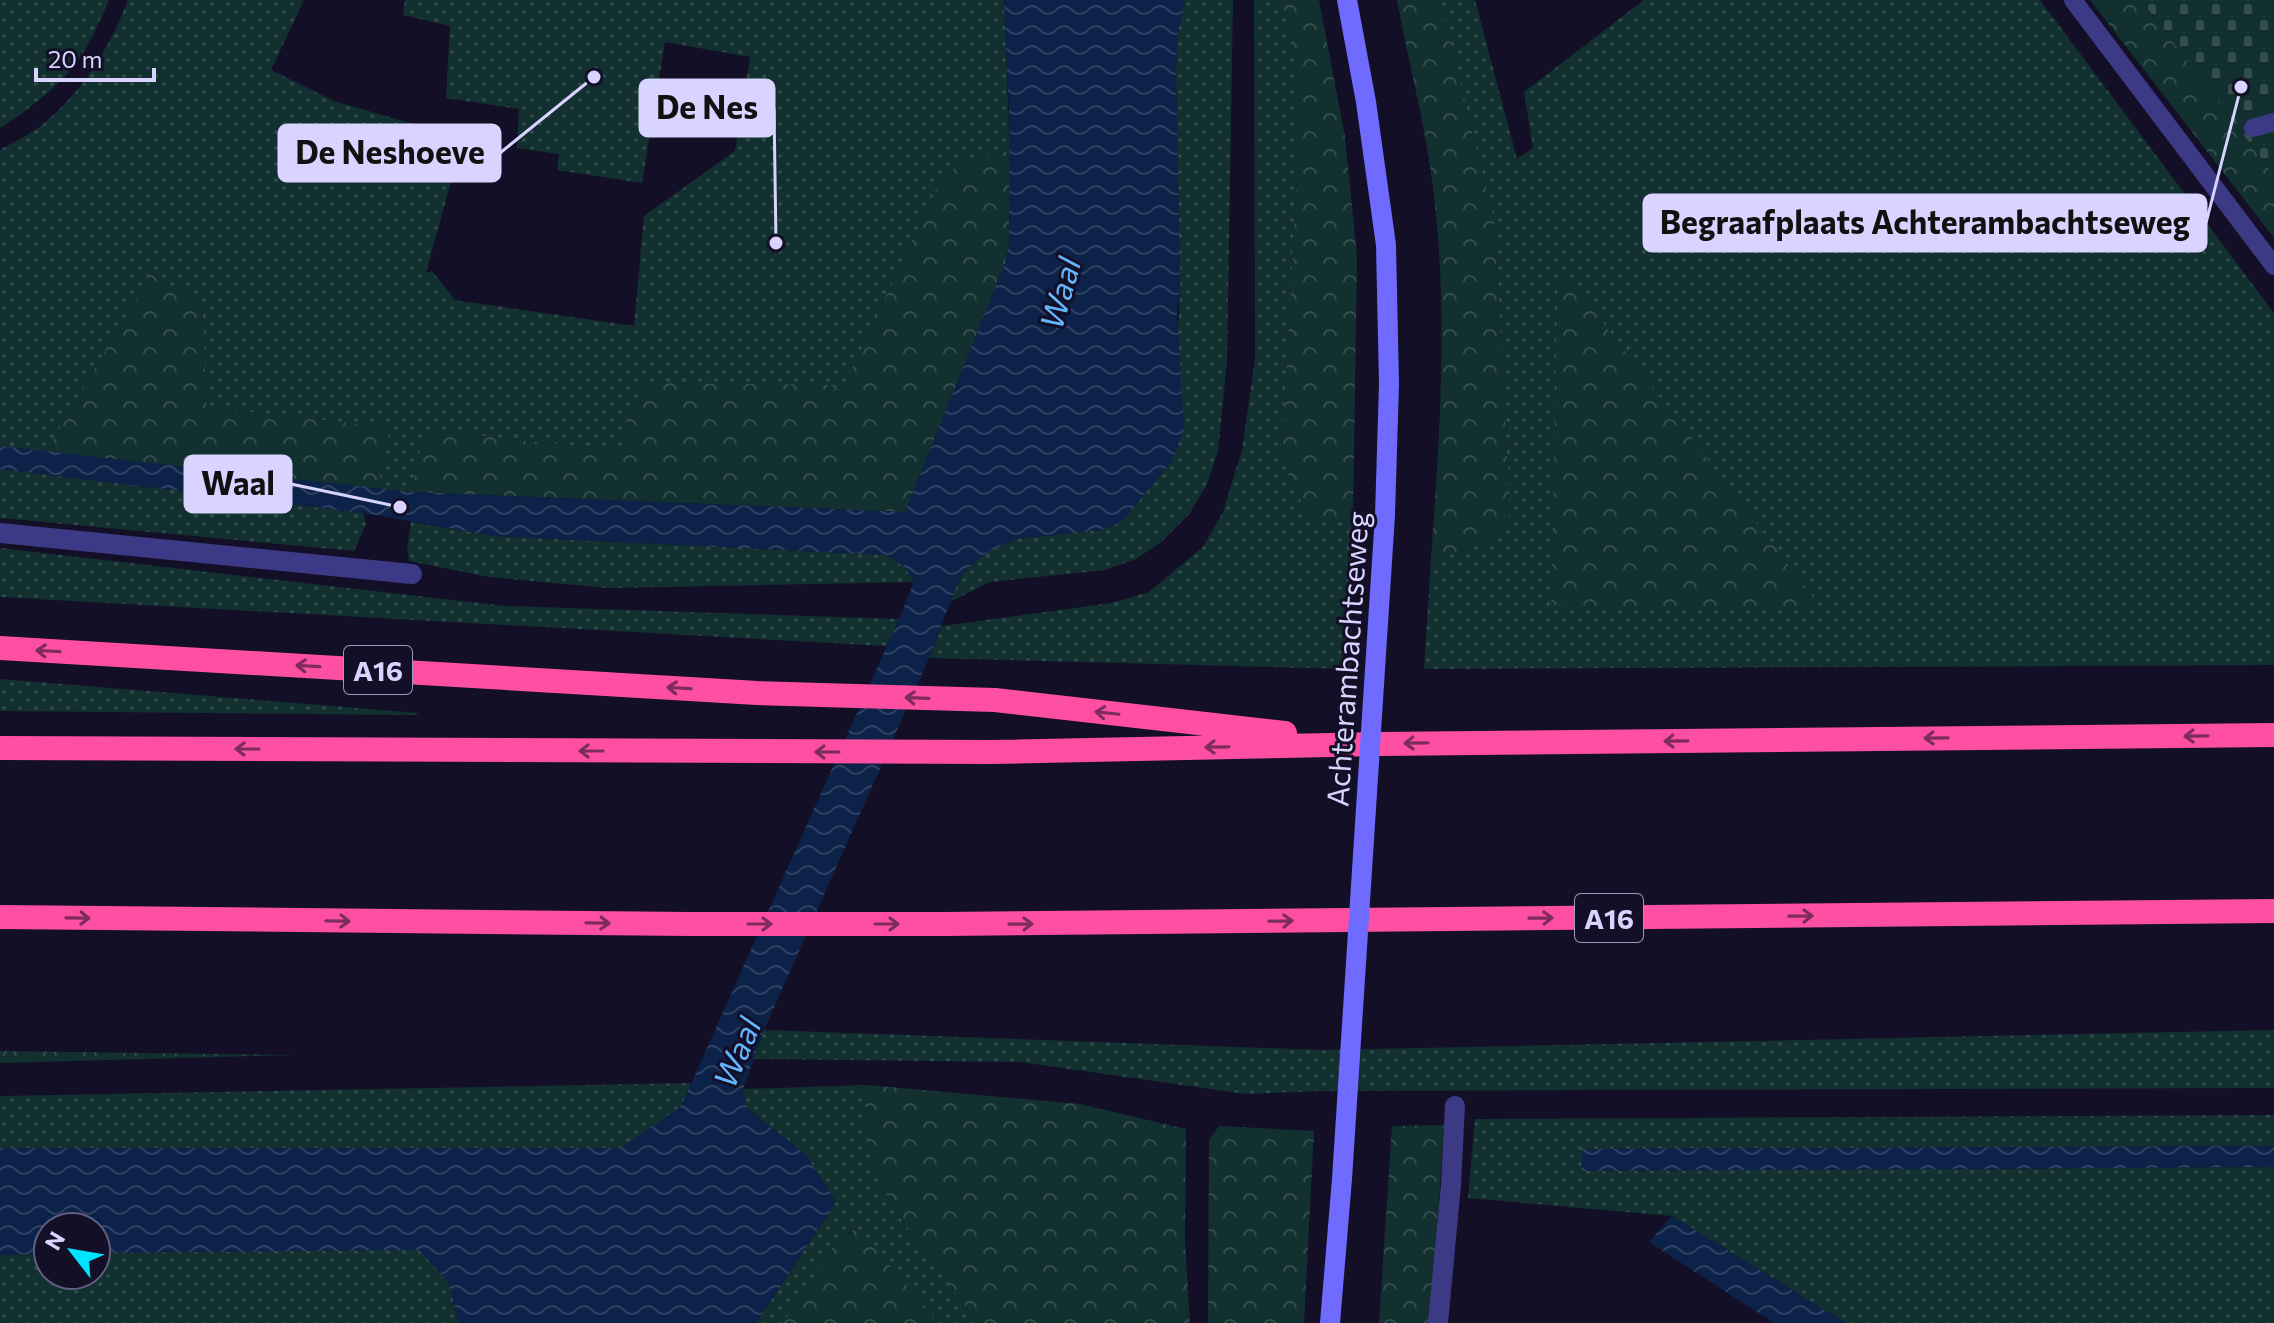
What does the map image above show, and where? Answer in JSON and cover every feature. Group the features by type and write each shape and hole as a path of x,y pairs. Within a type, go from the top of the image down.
{"highway":[{"name":"A16","path":"0,648 757,693 995,700 1379,744"},
{"name":"A16","path":"0,748 991,752 1379,744 2274,735"},
{"name":"A16","path":"0,917 943,924 2274,911"}],"street":[{"name":"Achterambachtseweg","path":"1330,1323 1385,515 1389,384 1386,245 1366,102 1347,0"},
{"path":"0,533 412,574"},
{"path":"1438,1323 1455,1106"}],"lane":[{"path":"2073,0 2274,266"},
{"path":"2253,128 2274,122"}],"green space":[{"path":"0,0 109,0 82,55 70,71 42,98 0,128"},
{"path":"128,0 304,0 271,70 334,101 434,130 453,174 426,273 432,271 455,300 634,326 644,216 735,151 750,57 665,42 642,183 557,170 559,154 517,148 519,109 446,98 450,26 403,15 405,0 1004,0 1010,151 964,160 940,181 844,386 645,383 627,414 626,451 425,430 411,492 377,489 390,427 207,408 202,303 151,273 46,452 0,446 0,150 38,128 68,101 103,53"},
{"path":"1185,0 1233,0 1227,361 1218,451 1207,484 1190,513 1161,542 1136,559 1105,570 990,582 950,602 958,582 969,567 988,552 1016,539 1101,530 1121,522 1172,461 1180,289 1177,37"},
{"path":"1254,0 1282,0 1298,76 1298,156 1282,447 1294,488 1320,522 1353,520 1351,669 929,658 942,626 1111,603 1149,592 1203,547 1223,512 1242,450 1255,359"},
{"path":"1282,0 1319,0 1345,137 1357,256 1353,520 1320,522 1294,488 1282,447 1298,156 1298,76"},
{"path":"1397,0 1440,0 1494,220 1509,524 1482,544 1431,559 1440,417 1440,275 1429,158"},
{"path":"1440,0 1475,0 1517,159 1533,148 1524,92 1644,0 2040,0 2274,313 2274,665 1424,669 1431,559 1482,544 1509,524 1494,220"},
{"path":"2090,0 2141,0 2274,175 2274,238"},
{"path":"2141,0 2274,0 2274,175"},
{"path":"1010,151 1009,243 1005,264 905,512 411,492 425,430 625,451 627,414 645,383 844,385 940,181 964,160"},
{"path":"1558,264 1822,609 1551,605"},
{"path":"151,273 202,303 207,408 390,427 377,489 46,452"},
{"path":"0,469 363,513 366,524 354,551 0,518"},
{"path":"411,522 494,536 887,555 905,567 914,582 608,588 489,577 409,561 407,549"},
{"path":"0,548 505,606 899,619 886,646 0,597"},
{"path":"0,679 418,713 0,711"},
{"path":"764,1030 1324,1050 2274,1030 2274,1088 1325,1091 1246,1094 1020,1062 753,1059"},
{"path":"0,1051 296,1055 0,1063"},
{"path":"691,1083 681,1107 622,1148 0,1148 0,1096"},
{"path":"867,1085 865,1107 873,1173 902,1220 978,1323 939,1323 856,1227 833,1247 783,1323 756,1323 836,1202 805,1154 747,1108 743,1089"},
{"path":"867,1085 1080,1104 1186,1129 1185,1240 1190,1323 978,1323 902,1220 873,1173 865,1107"},
{"path":"2274,1115 2274,1146 1582,1149 1582,1171 2274,1167 2274,1323 1846,1323 1672,1216 1468,1198 1475,1119"},
{"path":"1444,1125 1431,1323 1379,1323 1392,1126"},
{"path":"1219,1126 1314,1131 1304,1323 1208,1323 1209,1140"},
{"path":"857,1227 939,1323 783,1323 833,1247"},
{"path":"420,1250 448,1282 459,1323 0,1323 0,1255 32,1254 32,1291 112,1291 112,1253"}],"water":[{"path":"1004,0 1185,0 1177,37 1176,73 1180,289 1177,314 1184,429 1172,461 1121,522 1101,530 1016,539 988,552 969,567 958,582 929,658 764,1030 743,1089 747,1108 805,1154 836,1202 756,1323 459,1323 448,1282 419,1250 112,1253 112,1211 32,1211 32,1254 0,1255 0,1148 622,1148 681,1106 914,582 905,567 887,555 494,536 363,513 0,469 0,446 411,492 905,512 1005,264 1009,243 1010,133"},
{"path":"2274,1146 2274,1167 1581,1171 1582,1149"},
{"path":"1672,1216 1846,1323 1774,1323 1649,1242"}],"place":[{"name":"De Neshoeve","path":"594,77"},
{"name":"Begraafplaats Achterambachtseweg","path":"2241,87"},
{"name":"De Nes","path":"776,243"},
{"name":"Waal","path":"400,507"}]}
